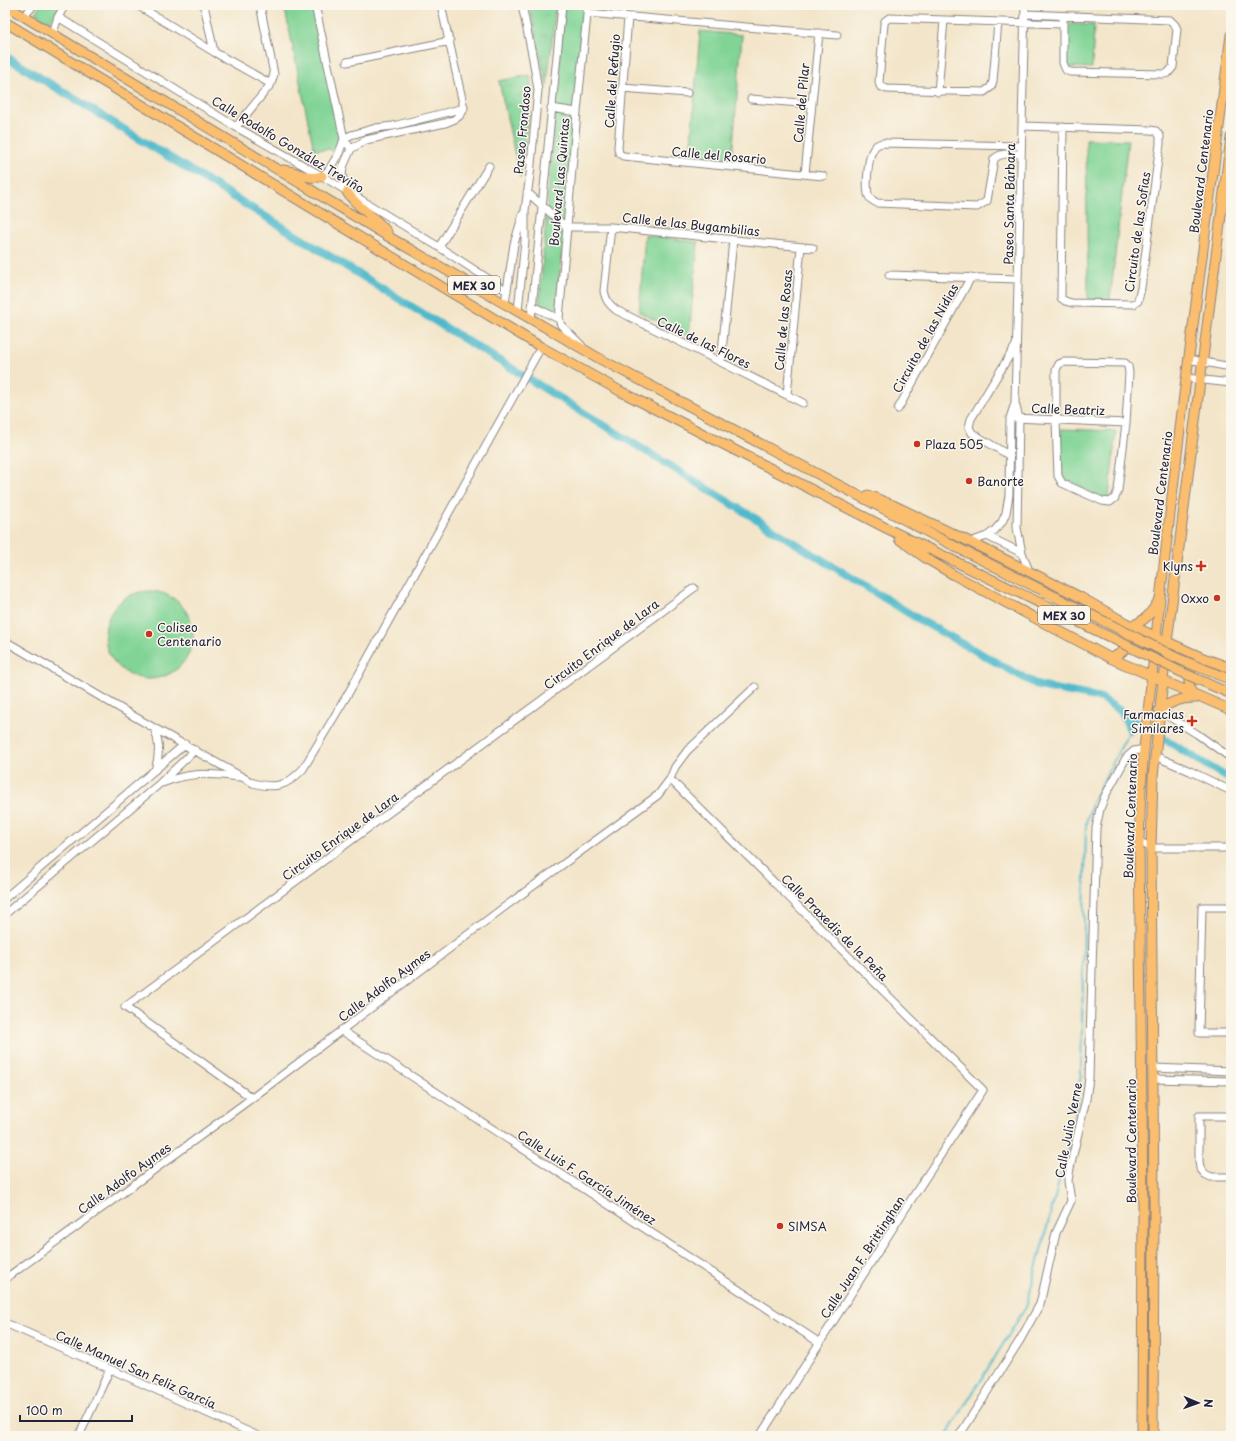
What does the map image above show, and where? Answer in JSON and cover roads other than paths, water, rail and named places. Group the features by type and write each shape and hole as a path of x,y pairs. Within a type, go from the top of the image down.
{"main road":[{"name":"MEX 30","path":"5,5 389,237 586,351 954,546 1180,659 1231,680"},
{"name":"MEX 30","path":"5,22 541,347 620,391 888,529 1179,671 1231,694"},
{"name":"Boulevard Centenario","path":"1142,1436 1143,1202 1139,841 1141,789 1144,745 1188,359 1231,35"},
{"name":"Boulevard Centenario","path":"1153,1436 1154,1359 1151,848 1155,746 1231,139"},
{"path":"280,170 293,171 314,179 322,176"},
{"path":"347,192 353,201 383,226 389,237"},
{"path":"828,479 893,505 1029,571 1129,624 1203,658 1231,668"},
{"path":"888,529 903,543 954,575 1110,658 1231,710"},
{"path":"1129,624 1143,621 1149,616 1160,599"},
{"path":"1110,658 1118,656 1128,645 1130,638 1129,624"},
{"path":"1192,694 1189,687 1188,678 1196,662 1203,658"},
{"path":"1159,713 1172,701 1187,698 1203,699"},
{"path":"1140,929 1148,941 1152,978"},
{"path":"1141,1012 1146,1045 1147,1072 1153,1079"},
{"path":"1142,1359 1154,1359"},
{"path":"1142,1395 1147,1402 1148,1436"}],"street":[{"path":"24,16 34,5"},
{"path":"53,33 58,17 65,5"},
{"path":"137,5 214,52 271,84"},
{"path":"149,5 150,13"},
{"path":"204,5 214,52"},
{"path":"236,127 271,84 274,74 260,5"},
{"path":"315,5 344,139 351,149"},
{"path":"347,192 342,175 343,167 351,149 366,140 445,123 455,119 460,115 464,108 441,5"},
{"name":"Paseo Frondoso","path":"518,311 524,256 525,210 538,90 522,5"},
{"name":"Boulevard Las Quintas","path":"531,319 562,5"},
{"name":"Boulevard Las Quintas","path":"559,319 566,227 588,5"},
{"name":"Paseo Santa Bárbara","path":"1025,5 1015,403 1019,418 1017,516 1022,553 1029,571"},
{"path":"587,13 836,35"},
{"path":"1025,14 1170,20 1175,24 1177,29 1173,67 1168,73 1164,74 1070,72 1066,70 1063,63 1063,16"},
{"name":"Calle del Refugio","path":"618,148 628,16"},
{"name":"Calle Rodolfo González Treviño","path":"58,17 236,127 322,176 439,247 507,291"},
{"path":"998,22 993,81 988,90 980,93 938,92 887,89 880,86 879,82 884,24 889,18 1062,24"},
{"path":"938,92 944,20"},
{"name":"Calle del Pilar","path":"805,174 818,33"},
{"path":"347,62 450,40"},
{"path":"622,88 688,93"},
{"path":"751,99 812,104"},
{"path":"322,176 328,171 339,153 344,139 358,132 392,126 464,108"},
{"path":"552,108 577,112"},
{"name":"Circuito de las Sofias","path":"1022,126 1063,127 1150,130 1156,131 1160,136 1141,288 1138,301 1134,304 1072,304 1061,298 1063,127"},
{"path":"1217,142 1231,139"},
{"path":"1021,146 883,143 876,145 871,151 867,187 868,196 877,203 977,207 987,201 994,159 998,155 1002,154 1021,154"},
{"name":"Calle del Rosario","path":"618,148 619,153 629,158 823,176"},
{"path":"439,247 489,166"},
{"path":"527,192 566,227"},
{"name":"Paseo Frondoso","path":"505,304 517,232 525,210"},
{"name":"Calle de las Bugambilias","path":"566,227 611,227 812,248"},
{"name":"Calle de las Flores","path":"611,227 604,291 605,299 609,304 616,310 803,403"},
{"path":"721,362 733,240"},
{"name":"Calle de las Rosas","path":"787,395 801,246"},
{"path":"512,256 524,256"},
{"path":"509,274 522,275"},
{"name":"Circuito de las Nidias","path":"889,275 1018,279"},
{"name":"Circuito de las Nidias","path":"898,409 971,277"},
{"path":"532,306 559,319 586,351"},
{"path":"1010,456 972,433 969,427 971,419 1016,345"},
{"path":"5,641 154,728 253,783 267,786 281,784 293,779 303,769 352,685 521,380 541,347"},
{"path":"1188,359 1231,367"},
{"path":"1064,362 1125,363 1128,366 1129,373 1126,423 1118,490 1115,498 1110,502 1102,501 1062,482 1058,476 1056,420 1056,370 1059,364 1064,362"},
{"path":"1186,378 1231,383"},
{"name":"Paseo Santa Bárbara","path":"970,542 988,536 1002,522 1006,513 1009,495 1010,418 1015,403"},
{"name":"Calle Beatriz","path":"1010,418 1126,423"},
{"path":"988,536 1022,553"},
{"name":"Circuito Enrique de Lara","path":"252,1098 125,1007 694,588"},
{"name":"Calle Adolfo Aymes","path":"5,1279 252,1098 503,908 658,795 670,779 675,767 687,751 755,687"},
{"path":"1159,713 1197,734 1231,758"},
{"path":"154,728 159,749 154,770"},
{"path":"5,898 185,744"},
{"name":"Calle Julio Verne","path":"959,1436 1020,1340 1040,1304 1056,1233 1071,1201 1068,1181 1086,1099 1089,1078 1096,828 1100,809 1105,796 1126,758 1144,745"},
{"path":"5,914 158,785 195,750"},
{"path":"1155,756 1231,791"},
{"path":"158,785 178,777 192,774 243,777"},
{"name":"Calle Praxedis de la Peña","path":"670,779 984,1090"},
{"path":"1139,841 1151,848 1231,848"},
{"path":"1140,858 1151,848"},
{"path":"29,878 36,889"},
{"path":"1231,907 1202,907 1198,1033 1231,1032"},
{"name":"Calle Luis F. García Jiménez","path":"341,1030 820,1343"},
{"path":"1153,1068 1231,1071"},
{"path":"1153,1079 1231,1080"},
{"name":"Calle Juan F. Brittinghan","path":"760,1436 907,1206 984,1090"},
{"path":"1231,1116 1199,1116 1200,1168 1205,1174 1211,1177 1231,1177"},
{"name":"Calle Manuel San Feliz García","path":"5,1323 258,1436"},
{"path":"79,1436 110,1369"}],"waterway":[{"path":"5,56 920,620 1039,686 1101,698 1122,712 1130,730"},
{"path":"1122,713 1231,780"},
{"path":"946,1436 1026,1307 1072,1132 1081,1074 1086,823 1093,800 1130,730"}],"place":[{"name":"Plaza 505","path":"917,444"},
{"name":"Banorte","path":"969,481"},
{"name":"Klyns","path":"1201,566"},
{"name":"Oxxo","path":"1217,598"},
{"name":"Coliseo Centenario","path":"149,634"},
{"name":"Farmacias Similares","path":"1192,721"},
{"name":"SIMSA","path":"780,1226"}]}
